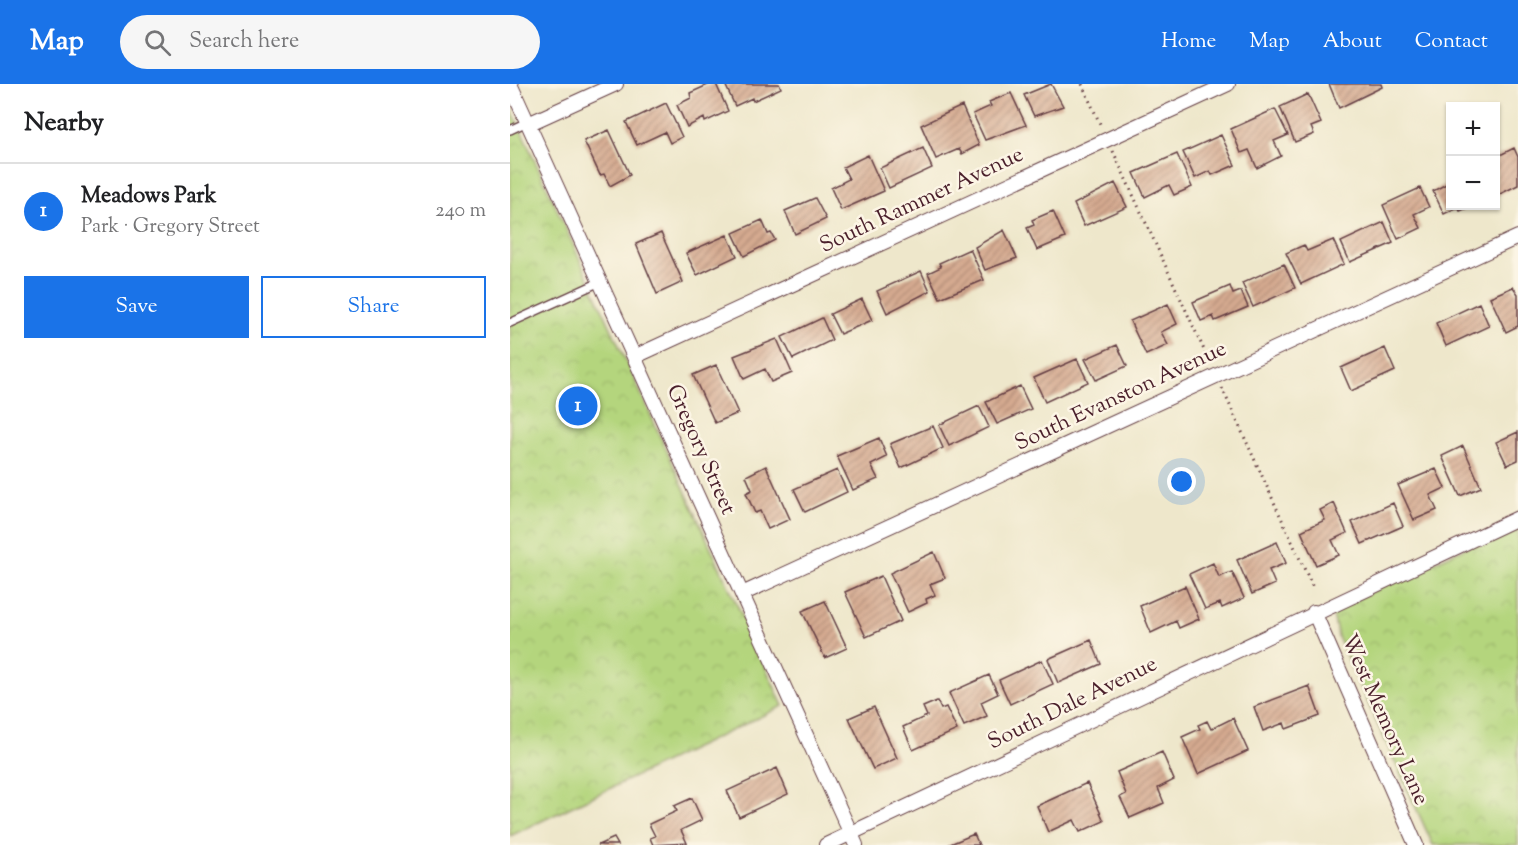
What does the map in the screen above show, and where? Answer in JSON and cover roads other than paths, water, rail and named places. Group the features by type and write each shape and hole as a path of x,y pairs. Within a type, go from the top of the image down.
{"street":[{"name":"Gregory Street","path":"510,84 853,839"},
{"path":"528,123 616,84"},
{"name":"South Rammer Avenue","path":"634,357 1228,84"},
{"name":"South Evanston Avenue","path":"742,594 1518,237"},
{"name":"South Dale Avenue","path":"826,845 853,839 1314,612 1518,518"},
{"name":"West Memory Lane","path":"1314,612 1416,845"}],"lane":[{"path":"510,130 528,123"},
{"path":"510,323 600,282"}],"place":[{"name":"Meadows Park","path":"578,406"}]}
